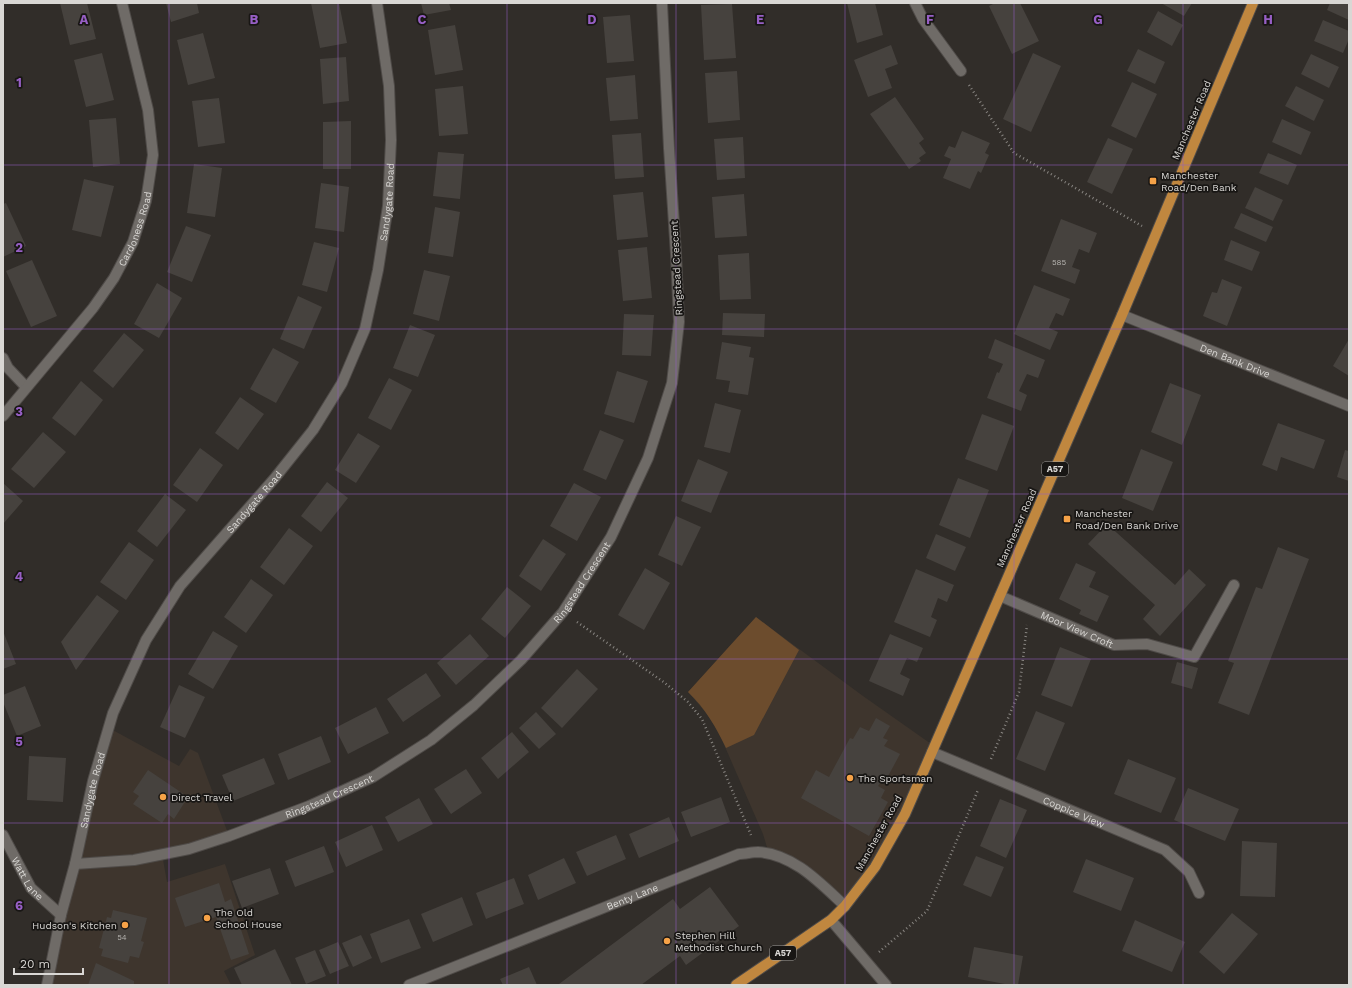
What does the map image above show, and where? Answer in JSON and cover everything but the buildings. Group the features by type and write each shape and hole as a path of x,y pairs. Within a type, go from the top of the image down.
{"main road":[{"name":"Manchester Road","path":"736,985 831,920 845,906 875,867 905,814 1122,315 1253,3"}],"street":[{"name":"Cardoness Road","path":"3,416 93,308 114,278 133,242 146,201 153,155 148,110 122,3"},
{"name":"Sandygate Road","path":"46,985 61,914 75,864 93,781 113,713 146,640 180,586 274,480 312,430 342,383 365,329 378,270 388,206 391,140 389,86 377,3"},
{"name":"Ringstead Crescent","path":"75,864 134,860 189,848 229,836 301,809 373,778 431,740 474,705 521,660 563,612 611,537 625,508 648,458 672,383 679,322 676,254 668,148 662,3"},
{"path":"915,3 923,19 961,72"},
{"name":"Den Bank Drive","path":"1122,315 1349,406"},
{"path":"3,358 8,368 26,388"},
{"name":"Moor View Croft","path":"1000,596 1114,645 1147,644 1194,657 1234,585"},
{"name":"Coppice View","path":"932,752 1166,850 1189,872 1199,893"},
{"name":"Watt Lane","path":"3,835 31,888 61,914"},
{"name":"Benty Lane","path":"409,985 739,854 758,852 778,856 796,864 810,874 845,906"},
{"path":"831,920 886,985"}],"path":[{"path":"961,72 1014,153 1156,234"},
{"path":"867,962 927,911 1019,692 1029,608"},
{"path":"563,612 665,683 688,702 702,720 758,852"}],"shaded area":[{"path":"756,617 934,746 905,814 845,906 823,885 769,854 763,834 719,733 707,714 688,692"},
{"path":"756,617 799,650 754,735 726,748 710,718 688,692"},
{"path":"109,728 179,766 190,749 198,753 229,836 162,854 167,882 225,864 255,955 224,971 231,985 47,985"}],"place":[{"name":"Manchester Road/Den Bank","path":"1153,181"},
{"name":"Manchester Road/Den Bank Drive","path":"1067,519"},
{"name":"The Sportsman","path":"850,778"},
{"name":"Direct Travel","path":"163,797"},
{"name":"The Old School House","path":"207,918"},
{"name":"Hudson's Kitchen","path":"125,925"},
{"name":"Stephen Hill Methodist Church","path":"667,941"}]}
